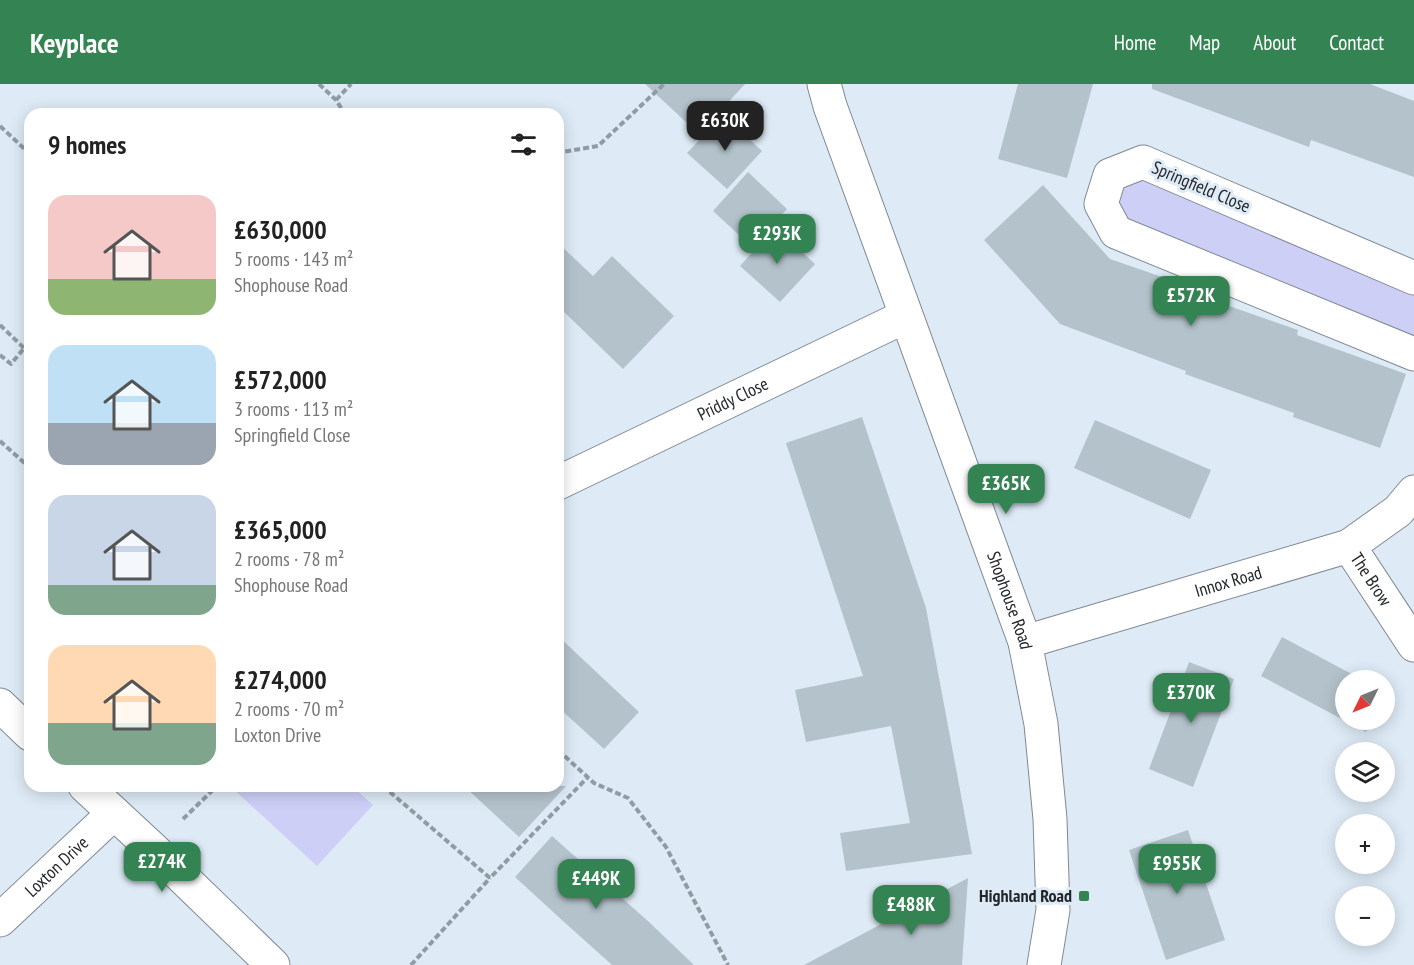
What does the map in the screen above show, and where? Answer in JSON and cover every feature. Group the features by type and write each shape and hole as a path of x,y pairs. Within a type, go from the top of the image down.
{"street":[{"name":"Shophouse Road","path":"824,84 830,106 1025,642 1041,724 1050,819 1053,910 1044,965"},
{"name":"Springfield Close","path":"1414,278 1143,162 1110,175 1101,204 1116,232 1414,354"},
{"name":"Priddy Close","path":"564,480 906,316"},
{"name":"Innox Road","path":"1025,642 1349,546 1398,511 1414,492"},
{"name":"The Brow","path":"1349,546 1414,645"},
{"path":"0,705 24,728"},
{"path":"91,792 273,965"},
{"name":"Loxton Drive","path":"0,920 114,813"}],"path":[{"path":"319,84 341,108"},
{"path":"336,100 351,84"},
{"path":"564,152 598,146 664,84"},
{"path":"0,126 24,148"},
{"path":"0,325 24,348 11,364 0,355"},
{"path":"0,441 24,463"},
{"path":"564,755 594,783 628,798 666,848 728,965"},
{"path":"411,965 490,878 588,777"},
{"path":"390,792 490,878"}],"shaded area":[{"path":"1137,172 1414,291 1414,346 1126,223 1115,207 1116,185"},
{"path":"237,792 359,792 373,805 317,866"}],"building":[{"path":"645,84 745,84 699,134"},
{"path":"1018,84 1093,84 1067,178 998,159"},
{"path":"1152,84 1370,84 1414,101 1414,177 1311,140 1309,147 1152,89"},
{"path":"723,115 762,151 727,189 687,153"},
{"path":"748,172 787,209 752,247 713,211"},
{"path":"1043,185 1110,259 1197,289 1195,294 1298,330 1297,335 1406,374 1380,448 1293,417 1294,413 1185,374 1186,371 1060,324 984,240"},
{"path":"775,227 815,264 780,302 740,266"},
{"path":"564,249 593,276 612,256 674,316 623,369 564,312"},
{"path":"862,417 926,608 972,854 846,871 840,833 910,823 891,726 806,742 795,690 863,676 786,443"},
{"path":"1095,420 1211,470 1190,519 1074,468"},
{"path":"1282,637 1344,670 1335,670 1335,715 1261,676"},
{"path":"564,642 639,712 604,749 564,712"},
{"path":"1189,662 1234,679 1193,787 1149,769"},
{"path":"470,792 560,792 519,837"},
{"path":"1188,830 1225,940 1166,960 1129,850"},
{"path":"552,836 694,965 612,965 563,921 515,877"},
{"path":"968,878 962,965 804,965"}],"place":[{"name":"Highland Road","path":"1084,896"}]}
